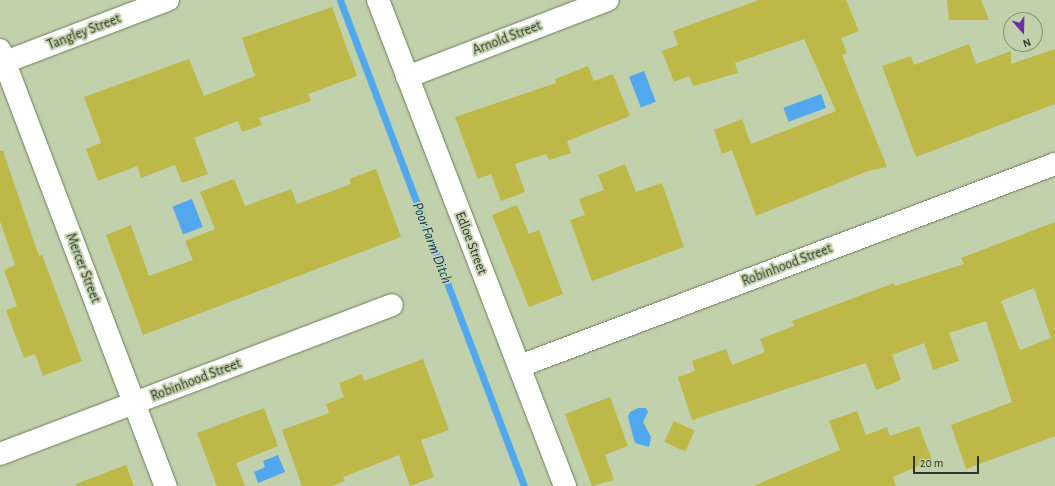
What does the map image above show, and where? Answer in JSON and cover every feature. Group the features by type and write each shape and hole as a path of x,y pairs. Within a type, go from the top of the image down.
{"street":[{"name":"Tangley Street","path":"2,59 168,0"},
{"name":"Edloe Street","path":"378,0 565,486"},
{"name":"Arnold Street","path":"407,77 608,0"},
{"name":"Mercer Street","path":"2,59 166,486"},
{"name":"Robinhood Street","path":"520,366 1055,164"},
{"name":"Robinhood Street","path":"0,454 392,305"}],"water":[{"path":"644,71 656,102 641,108 629,77"},
{"path":"821,94 826,108 789,122 783,108"},
{"path":"192,199 203,227 183,235 172,207"},
{"path":"638,408 646,408 648,412 643,422 651,437 649,447 635,443 633,436 628,417 630,412"},
{"path":"278,455 285,472 258,483 254,472 265,467 263,461"}],"building":[{"path":"759,0 846,0 859,31 841,38 847,53 842,55 887,167 868,171 756,216 732,150 722,154 714,130 742,119 751,144 836,111 804,39 735,63 738,73 693,86 689,76 674,82 662,51 678,45 673,31"},
{"path":"947,0 981,0 989,20 949,20"},
{"path":"332,7 357,76 308,94 311,101 259,118 262,125 242,132 238,121 194,138 208,174 182,183 175,165 141,178 137,166 98,181 86,149 101,143 84,97 189,59 204,96 255,76 242,38"},
{"path":"969,44 976,64 1011,52 1011,64 1055,49 1055,104 916,157 882,66 911,56 914,65"},
{"path":"588,66 594,81 613,74 630,116 567,141 571,153 549,160 546,154 515,164 525,192 501,201 491,174 478,179 455,117 556,83 555,79"},
{"path":"0,151 3,151 39,256 42,255 82,361 43,376 35,354 24,358 6,310 17,306 4,270 15,265 0,221"},
{"path":"625,164 636,192 662,183 684,247 592,281 570,220 585,215 579,199 604,190 598,175"},
{"path":"376,169 401,237 143,335 106,235 131,225 149,276 193,260 185,241 215,229 200,192 234,179 245,206 291,189 297,204 351,184 349,179"},
{"path":"517,205 529,234 539,230 563,294 529,307 492,215"},
{"path":"1055,222 1055,436 966,469 951,425 1012,402 986,321 949,333 959,361 933,370 924,343 892,355 901,380 876,390 866,363 692,420 678,377 695,371 692,361 726,349 732,365 765,352 760,339 794,326 792,321 894,283 895,286 964,264 961,258","holes":["1034,288 1051,338 1020,350 1001,301"]},
{"path":"423,359 449,430 421,440 434,477 410,486 399,455 343,477 345,481 332,486 302,486 282,430 329,413 326,404 344,397 339,383 362,374 364,381"},
{"path":"610,397 628,446 605,455 614,480 592,486 565,414"},
{"path":"264,408 278,446 236,463 245,486 217,486 197,433"},
{"path":"857,411 866,435 887,427 890,436 919,426 932,460 893,477 896,486 753,486 840,450 829,421"},
{"path":"674,421 695,431 685,452 664,442"},
{"path":"126,465 134,486 76,486 76,484"}],"waterway":[{"name":"Poor Farm Ditch","path":"340,0 524,486"}]}
